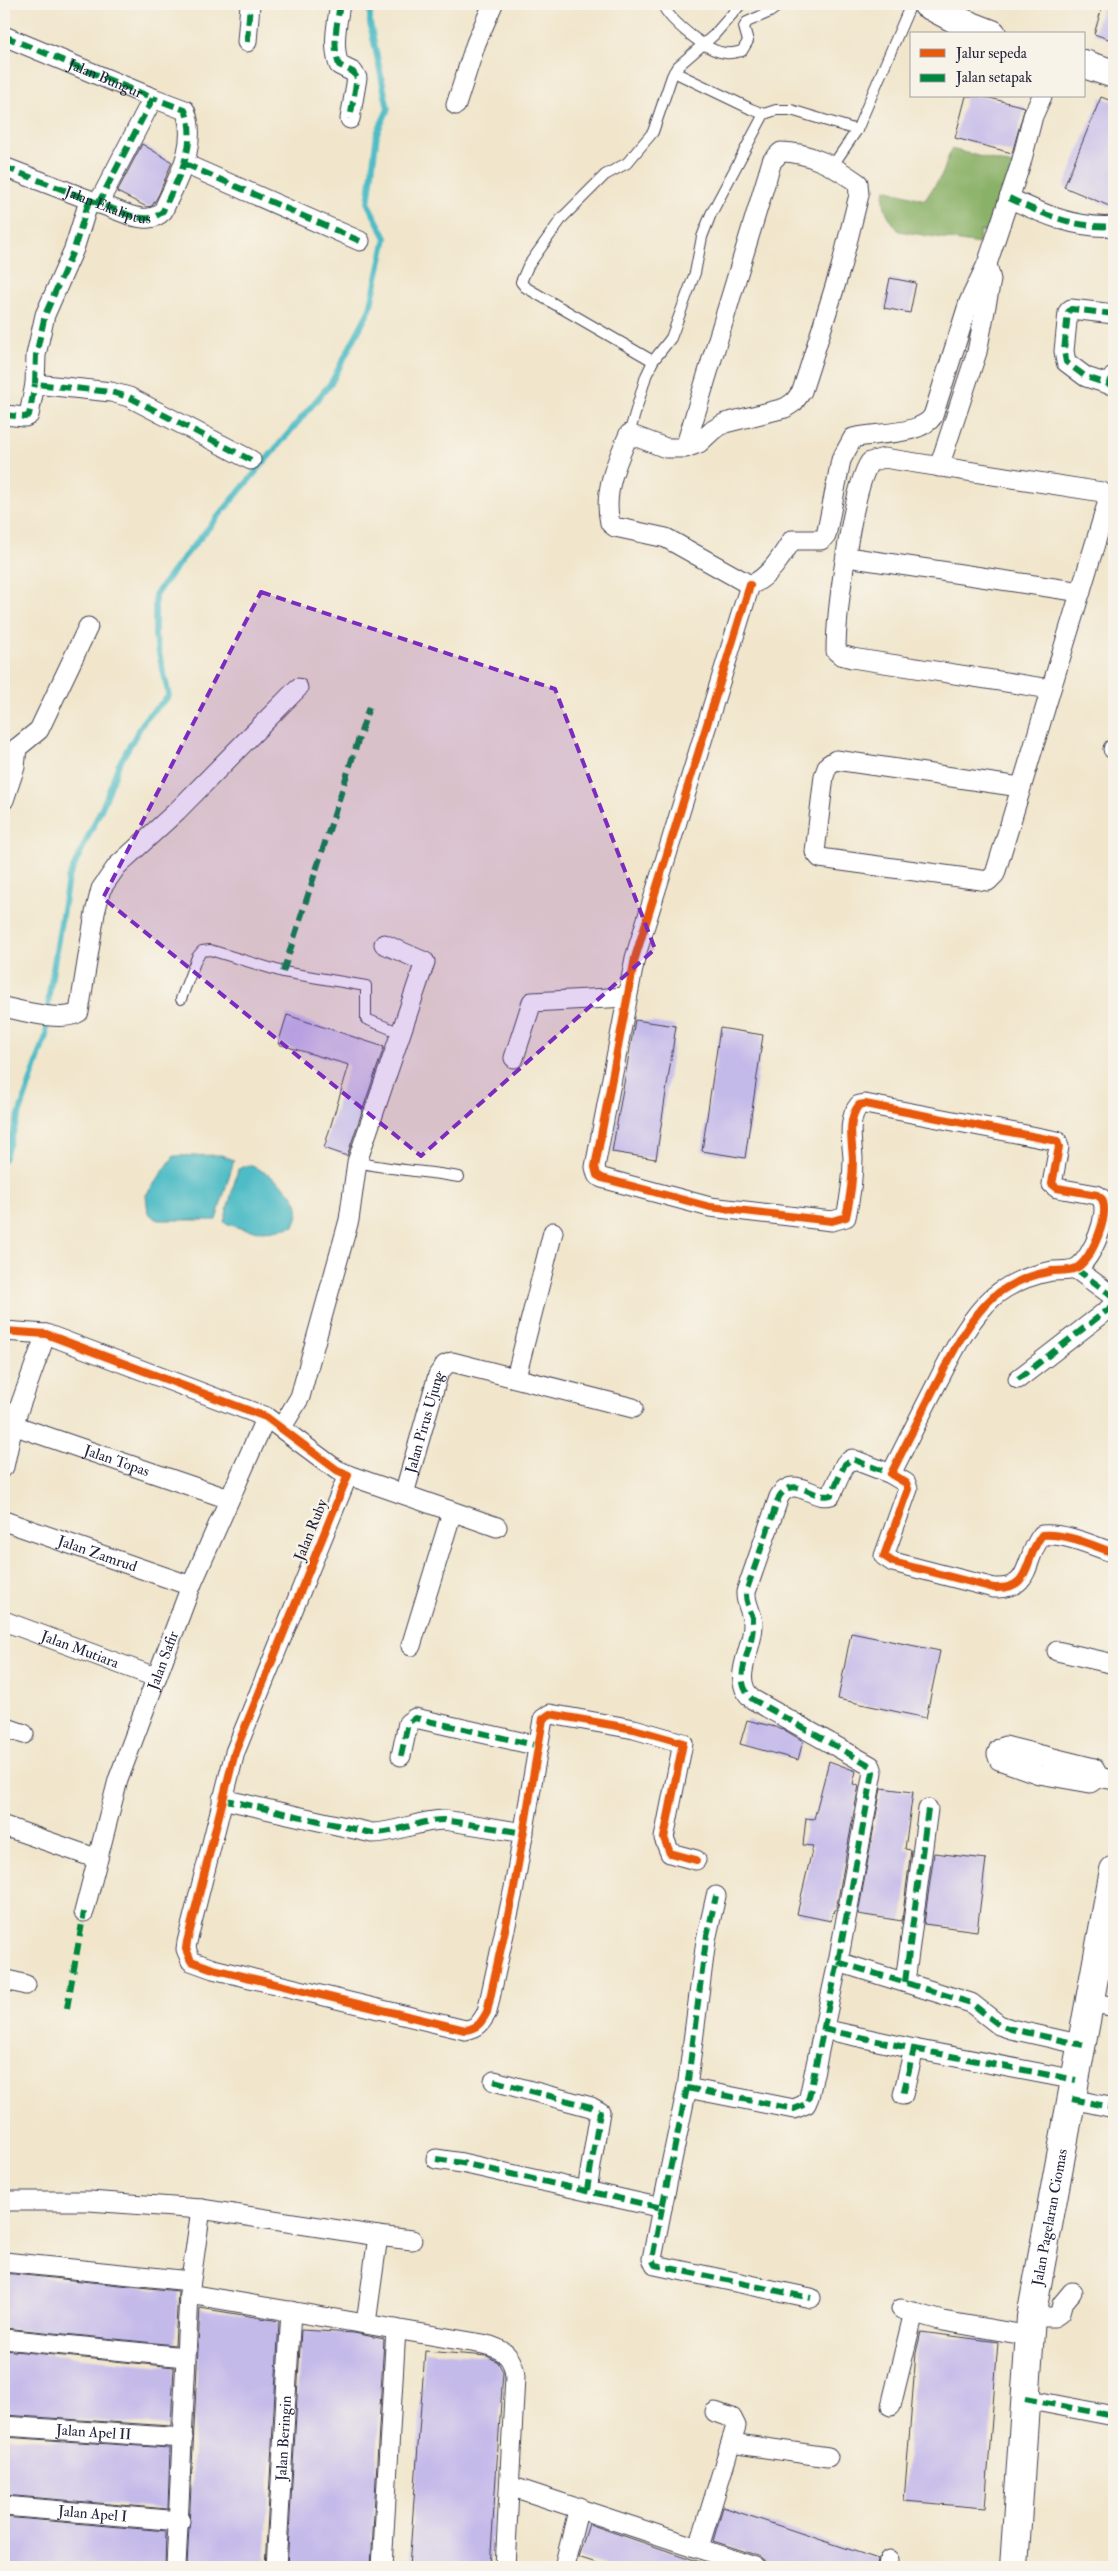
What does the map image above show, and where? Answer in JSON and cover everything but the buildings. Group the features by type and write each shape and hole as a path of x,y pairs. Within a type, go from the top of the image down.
{"main road":[{"path":"927,4 962,22 987,32"},
{"path":"1086,65 1114,74"},
{"name":"Jalan Pagelaran Ciomas","path":"1014,2567 1030,2326 1083,2045 1103,2005 1114,1870"}],"street":[{"path":"247,42 250,4"},
{"path":"340,4 335,44 336,56 339,65 353,72 357,78 350,119"},
{"path":"456,104 476,43 494,4"},
{"name":"Jalan Bungur","path":"4,36 153,98 93,202 45,315 36,354 35,384 29,415 25,417 4,415"},
{"name":"Jalan Ekaliptus","path":"4,167 139,218 157,217 163,211 185,164 189,131 185,110 153,98"},
{"path":"685,448 772,161 781,152 794,152 833,166 858,184 859,195 841,266 802,390 786,408 725,423 713,430 699,443 685,448 666,448 629,434 610,483 607,501 610,523 615,527 666,538 750,584 758,581 770,571 792,540 821,540 826,536 840,460 852,438 875,433 913,430 927,425 933,416 975,286 987,264 1022,163 1033,116 1041,98"},
{"path":"185,164 360,241"},
{"path":"1009,198 1037,211 1080,224 1114,226"},
{"path":"940,467 977,352 991,280 987,264"},
{"path":"1114,314 1071,309 1068,312 1064,351 1066,362 1086,377 1108,384 1114,376"},
{"path":"35,384 104,391 129,397 250,460"},
{"path":"1020,787 836,760 828,765 824,776 815,852 820,858 988,881 995,874 1108,501 1102,492 884,458 870,462 864,470 857,498 847,558 836,651 841,656 1050,689"},
{"path":"847,558 1081,592"},
{"path":"750,584 634,958 595,1168 597,1175 602,1178 710,1206 832,1221 846,1217 853,1157 850,1140 854,1115 859,1105 866,1104 962,1124 1037,1136 1059,1144 1052,1184 1057,1188 1097,1195 1104,1204 1104,1217 1099,1232 1088,1257 1076,1269 1053,1271 1020,1281 994,1297 979,1313 959,1341 891,1474"},
{"path":"4,800 16,767 10,744 40,730 88,627"},
{"path":"4,1007 50,1015 73,1016 80,1012 95,913 101,889 116,866 177,811 298,688"},
{"name":"Jalan Safir","path":"84,1912 118,1780 155,1677 191,1586 229,1499 274,1422 300,1397 307,1375 349,1220 357,1162 425,962 384,944"},
{"path":"514,1058 532,1002 627,997"},
{"path":"553,1232 516,1377 633,1408"},
{"path":"1076,1269 1114,1297"},
{"path":"1018,1379 1114,1305"},
{"path":"4,1331 46,1334 274,1422 332,1466 348,1475 497,1528"},
{"path":"4,1468 9,1424 46,1334"},
{"name":"Jalan Pirus Ujung","path":"404,1494 438,1375 445,1365 459,1362 516,1377"},
{"name":"Jalan Topas","path":"9,1424 229,1499"},
{"path":"687,2088 786,2108 801,2108 809,2097 838,1962 873,1772 871,1766 752,1699 744,1692 742,1680 744,1662 753,1627 752,1615 745,1599 746,1592 778,1497 784,1490 800,1487 824,1497 831,1495 845,1464 852,1459 891,1474 906,1483 908,1489 884,1556 888,1560 994,1588 1008,1589 1017,1585 1023,1576 1035,1543 1042,1535 1053,1534 1068,1537 1114,1553"},
{"name":"Jalan Ruby","path":"348,1475 241,1737 222,1799 187,1942 188,1956 197,1964 213,1969 465,2030 475,2028 482,2022 487,2012 524,1833"},
{"path":"411,1646 452,1512"},
{"name":"Jalan Zamrud","path":"4,1521 191,1586"},
{"name":"Jalan Mutiara","path":"4,1621 155,1677"},
{"path":"1057,1651 1114,1664"},
{"path":"222,1799 372,1833 393,1832 432,1820 444,1820 524,1833 543,1719 550,1714 634,1729 683,1743 664,1838 670,1853 696,1860"},
{"path":"401,1756 408,1723 415,1718 539,1746"},
{"path":"4,1727 24,1734"},
{"path":"905,1982 928,1809"},
{"path":"4,1826 98,1859"},
{"path":"716,1896 706,1940 687,2088 652,2260 656,2265 811,2298"},
{"path":"838,1962 971,2003 999,2025 1083,2045"},
{"path":"4,1979 26,1986"},
{"path":"823,2029 1074,2089 1114,2108"},
{"path":"903,2095 914,2050"},
{"path":"494,2081 591,2107 600,2112 587,2190"},
{"path":"436,2159 587,2190 662,2208"},
{"path":"4,2201 88,2201 201,2209 412,2240"},
{"path":"176,2567 180,2521 185,2357 190,2287 201,2209"},
{"path":"366,2323 378,2236"},
{"path":"4,2262 190,2287 291,2311 497,2347 509,2355 515,2365 505,2567"},
{"path":"891,2406 907,2311 943,2320 1030,2326 1060,2313 1062,2304 1072,2292"},
{"name":"Jalan Beringin","path":"276,2567 291,2311"},
{"path":"382,2567 396,2328"},
{"path":"4,2339 185,2357"},
{"path":"1025,2399 1114,2416"},
{"path":"699,2547 736,2426 736,2421 715,2412"},
{"name":"Jalan Apel II","path":"4,2426 183,2438"},
{"path":"731,2443 828,2457"},
{"path":"510,2486 579,2507 755,2567"},
{"name":"Jalan Apel I","path":"4,2506 180,2521"},
{"path":"564,2567 579,2507"}],"lane":[{"path":"662,4 671,18 704,45 728,54 742,51 748,41 744,27 747,22 767,14 781,4"},
{"path":"654,361 525,287 521,282 528,266 562,218 605,175 627,163 653,132 674,72 704,45 741,4"},
{"path":"833,166 857,130 911,4"},
{"path":"674,72 736,104 764,114 776,110 791,110 857,130"},
{"path":"629,434 646,376 654,361 671,338 695,274 702,237 711,214 764,114"},
{"path":"182,999 197,957 202,952 210,950 283,972 366,986 366,1019 401,1033"},
{"path":"357,1162 380,1168 415,1170 459,1178"}],"highlighted area":[{"path":"261,592 555,689 655,949 421,1156 103,898"}],"green space":[{"path":"951,149 1024,168 1002,233 980,231 979,244 899,231 885,207 885,189 925,200 943,173"}],"water":[{"path":"221,1155 234,1160 216,1220 158,1220 148,1213 146,1195 174,1156"},
{"path":"249,1165 276,1180 294,1197 297,1203 298,1215 294,1226 259,1231 232,1226 224,1222 238,1169"}],"waterway":[{"path":"4,1159 46,1036 49,994 68,879 105,801 118,766 145,719 169,696 155,636 155,595 184,557 331,383 370,309 386,238 368,204 377,133 388,109 370,23 370,4"}],"marked path":[{"path":"247,42 250,4"},
{"path":"340,4 336,34 337,57 339,65 353,72 357,78 350,119"},
{"path":"4,36 153,98 98,204"},
{"path":"4,167 129,215 151,218 163,211 180,174 188,149 189,136 189,123 185,110 153,98"},
{"path":"185,164 360,241"},
{"path":"1009,198 1034,210 1073,223 1114,226"},
{"path":"89,201 74,249 45,315 36,355 35,384 111,392 129,397 251,460"},
{"path":"1114,314 1071,309 1068,312 1064,351 1066,362 1086,377 1108,384 1114,376"},
{"path":"4,415 25,417 29,415 35,384"},
{"path":"283,972 369,707"},
{"path":"1076,1269 1114,1297"},
{"path":"1018,1379 1114,1305"},
{"path":"687,2088 794,2109 806,2104 809,2097 838,1962 873,1772 871,1766 752,1699 746,1691 743,1673 753,1625 746,1592 779,1497 785,1490 797,1487 824,1496 831,1495 845,1464 852,1459 891,1474"},
{"path":"401,1756 408,1723 415,1718 539,1746"},
{"path":"222,1799 372,1833 444,1820 524,1833"},
{"path":"905,1982 928,1809"},
{"path":"436,2159 462,2163 662,2208 687,2088 706,1940 716,1896"},
{"path":"67,2008 84,1912"},
{"path":"838,1962 971,2003 999,2025 1083,2045"},
{"path":"823,2029 914,2049 903,2095"},
{"path":"914,2049 1076,2080"},
{"path":"494,2081 591,2107 600,2112 587,2190"},
{"path":"1072,2099 1114,2108"},
{"path":"662,2208 652,2259 655,2265 811,2298"},
{"path":"1025,2399 1114,2416"}],"cycle path":[{"path":"750,585 635,958 595,1167 597,1175 602,1178 710,1207 832,1221 846,1217 853,1158 852,1124 855,1111 859,1105 865,1104 1057,1141 1059,1147 1052,1184 1057,1188 1097,1195 1102,1199 1104,1215 1094,1246 1089,1255 1075,1269 1052,1271 1029,1277 1000,1292 984,1306 969,1325 950,1357 891,1474 906,1483 908,1489 884,1556 893,1562 994,1588 1015,1584 1021,1578 1042,1535 1069,1538 1114,1553"},
{"path":"4,1331 46,1334 266,1417 337,1470 348,1475 235,1752 187,1942 186,1949 191,1961 213,1969 465,2030 476,2026 487,2012 514,1888 543,1719 550,1714 634,1729 683,1743 664,1838 670,1853 696,1860"}]}
